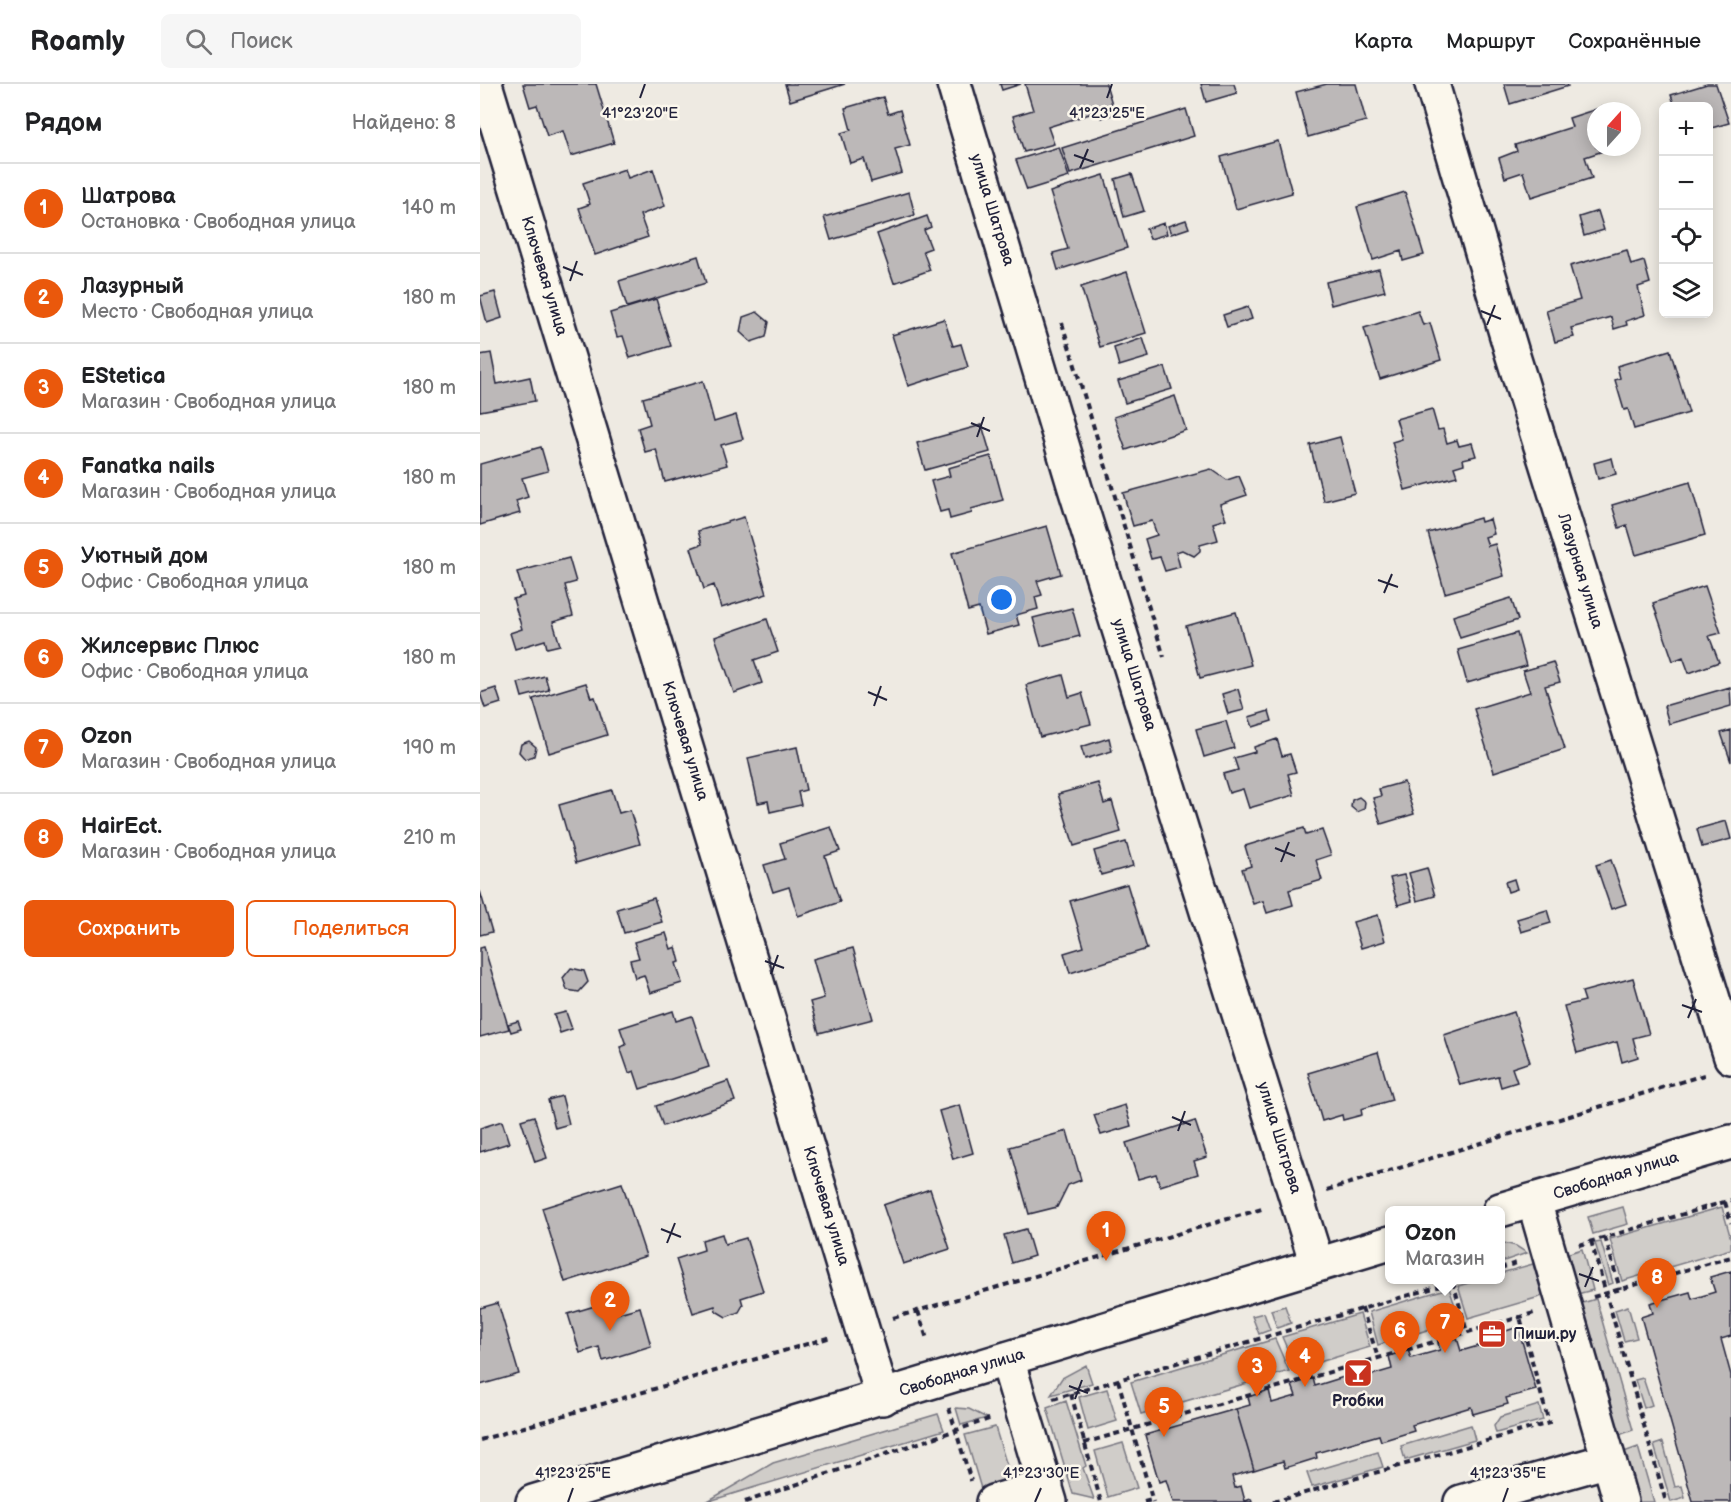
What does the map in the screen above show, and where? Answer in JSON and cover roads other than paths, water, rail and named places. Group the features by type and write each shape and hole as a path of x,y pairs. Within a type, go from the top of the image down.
{"street":[{"name":"Ключевая улица","path":"485,84 883,1398"},
{"name":"улица Шатрова","path":"954,84 1075,488 1317,1264"},
{"name":"Лазурная улица","path":"1432,84 1519,376 1731,1057"},
{"name":"Свободная улица","path":"1505,1209 1731,1142"},
{"path":"1534,1201 1621,1502"},
{"name":"Свободная улица","path":"533,1502 883,1398 1385,1244"},
{"path":"983,1497 1048,1494 1007,1359"},
{"path":"1461,1502 1609,1460"}],"place":[{"name":"Шатрова","path":"1106,1261"},
{"name":"HairEct.","path":"1657,1308"},
{"name":"Лазурный","path":"610,1331"},
{"name":"Пиши.ру","path":"1492,1334"},
{"name":"Ozon","path":"1445,1353"},
{"name":"Жилсервис Плюс","path":"1400,1361"},
{"name":"Proбки","path":"1358,1373"},
{"name":"Fanatka nails","path":"1305,1387"},
{"name":"EStetica","path":"1257,1397"},
{"name":"Уютный дом","path":"1164,1437"}]}
